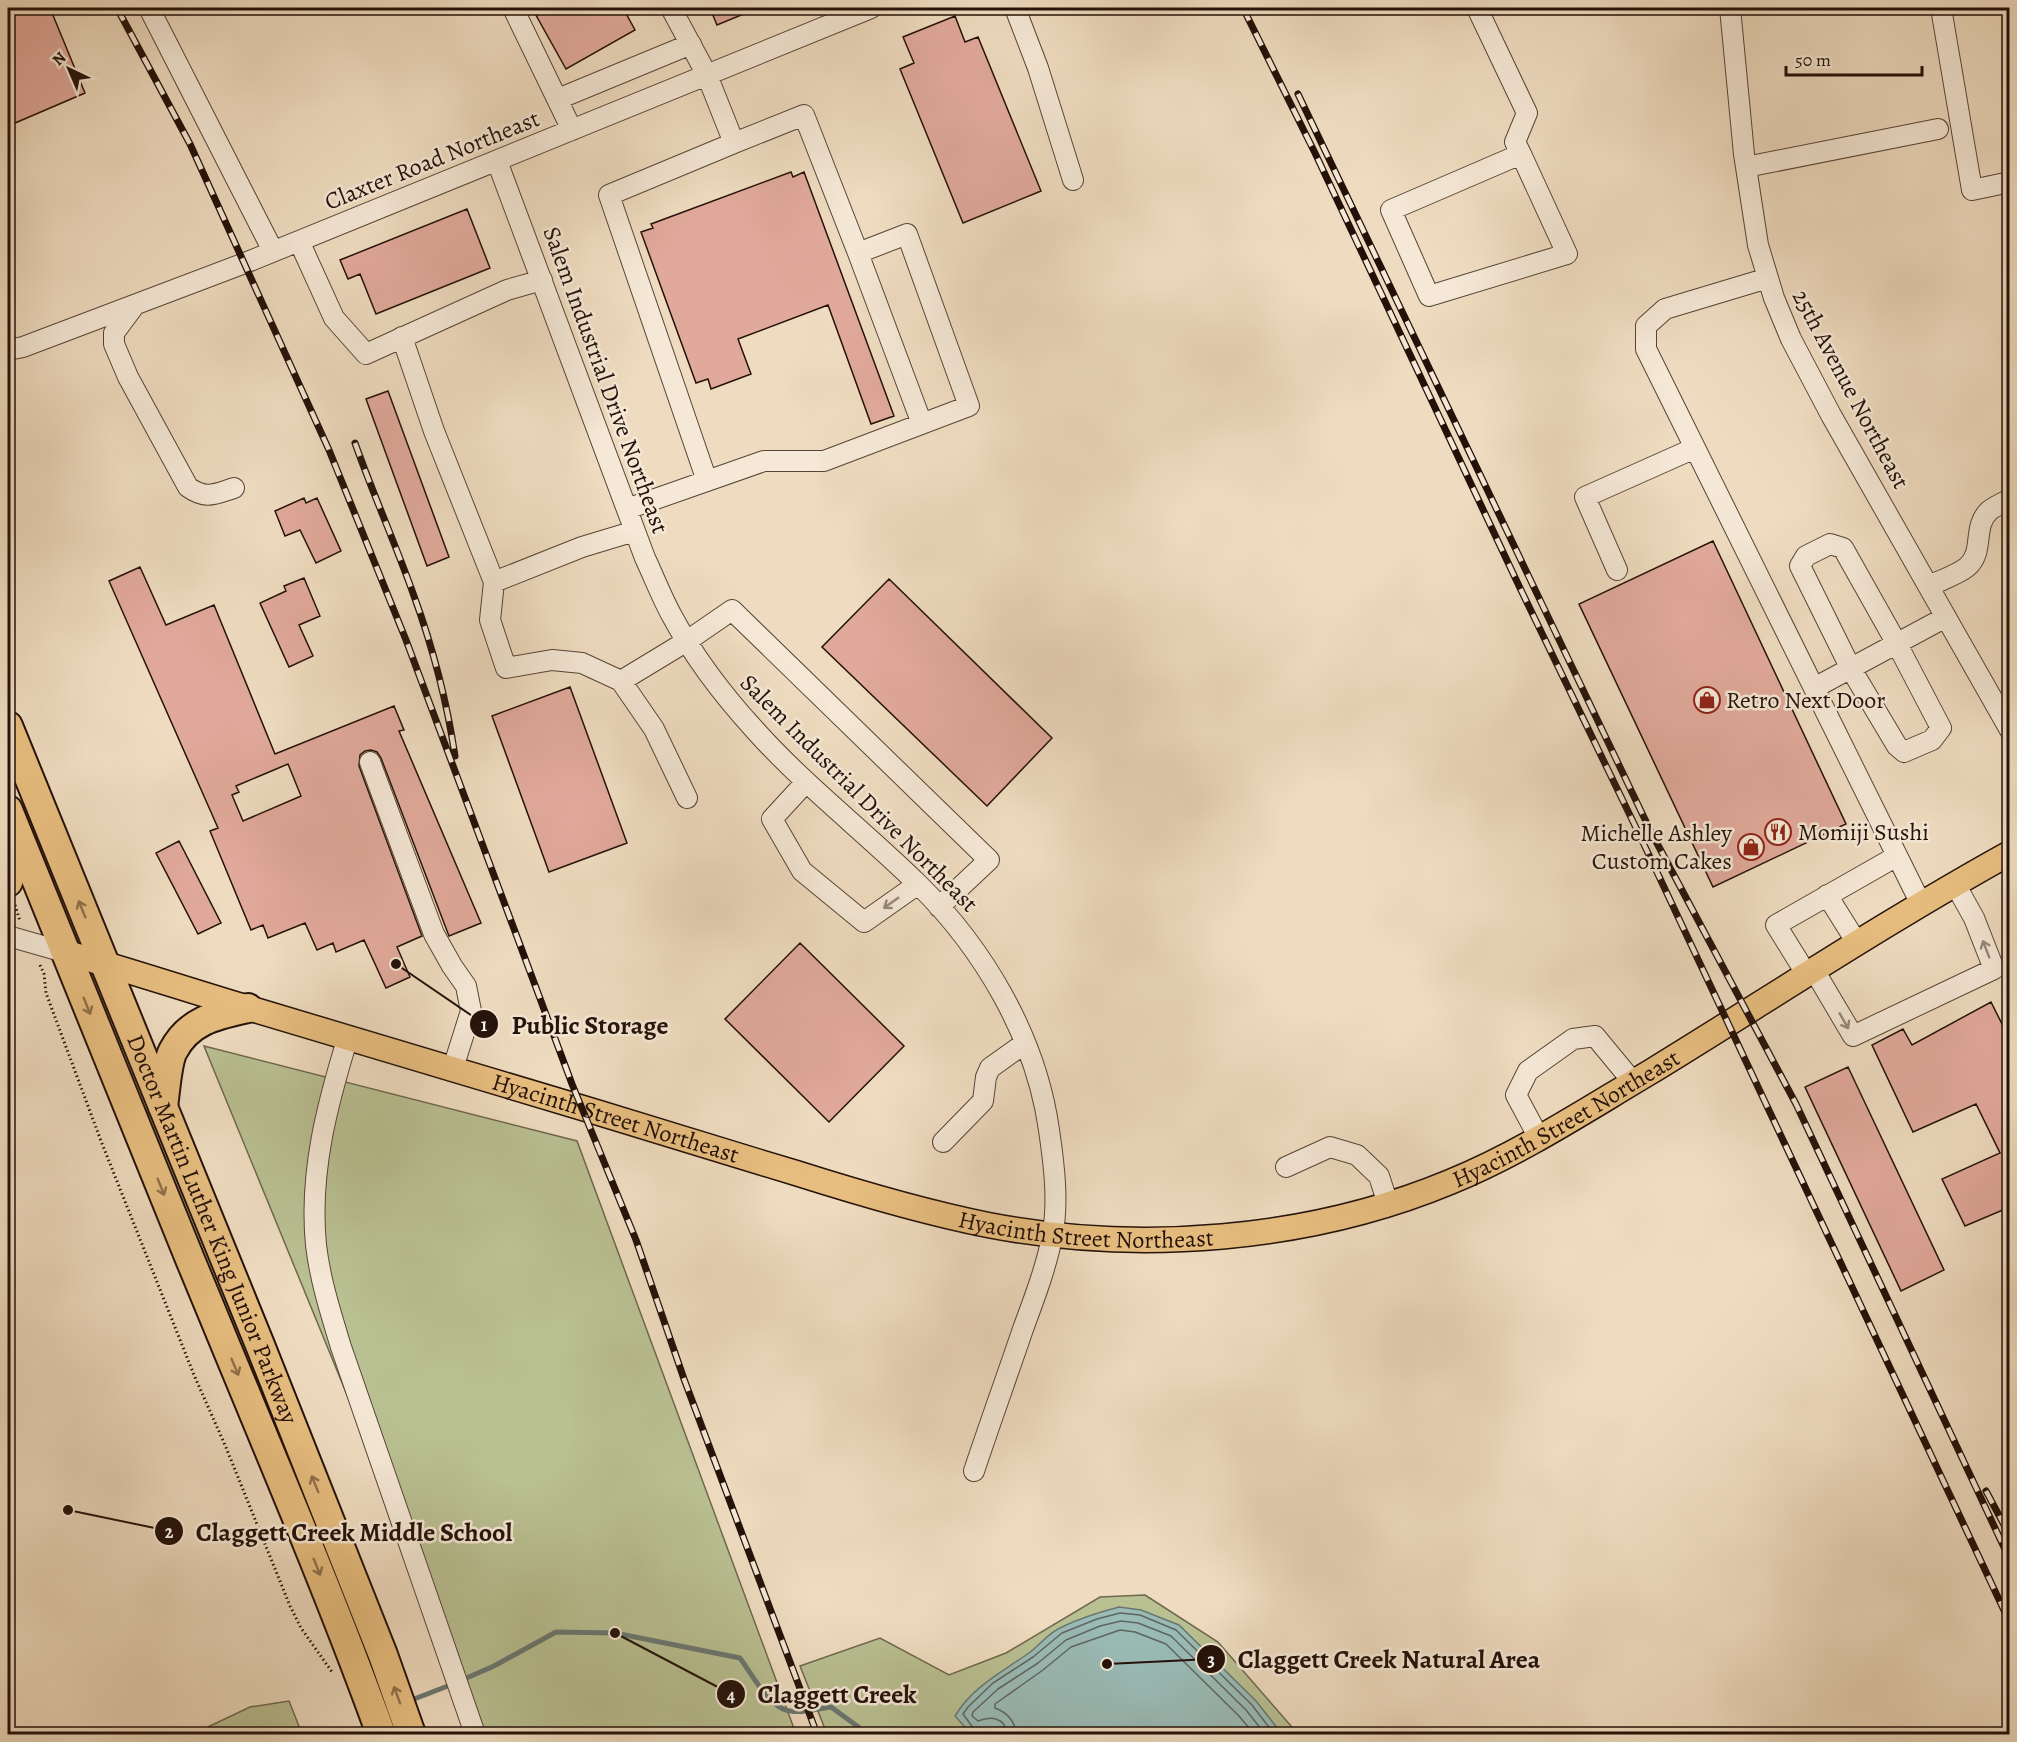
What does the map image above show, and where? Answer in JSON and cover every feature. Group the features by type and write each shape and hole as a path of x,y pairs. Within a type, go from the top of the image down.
{"highway":[{"name":"Doctor Martin Luther King Junior Parkway","path":"8,726 260,1345 383,1655 411,1734"},
{"name":"Doctor Martin Luther King Junior Parkway","path":"8,810 64,952 296,1512 345,1669 381,1734"},
{"path":"10,890 19,838"},
{"path":"163,1107 172,1052 187,1031 208,1017 248,1008"}],"main road":[{"name":"Hyacinth Street Northeast","path":"64,952 453,1068 868,1196 990,1226 1053,1235 1176,1240 1225,1237 1334,1219 1388,1204 1449,1183 1539,1138 1921,904 2010,853"}],"street":[{"path":"149,8 273,251"},
{"path":"513,8 572,130"},
{"path":"670,8 707,75 734,143"},
{"name":"Claxter Road Northeast","path":"8,350 22,347 135,305 299,241 866,8"},
{"path":"1015,8 1038,68 1073,180"},
{"path":"1477,8 1527,113 1515,142 1521,154 1566,254 1429,296 1391,210 1521,154"},
{"name":"25th Avenue Northeast","path":"1730,8 1746,167 1758,244 1768,279 1791,339 1830,415 2010,730"},
{"path":"1941,8 1972,190 2010,182"},
{"path":"558,99 691,44"},
{"path":"707,481 609,195 804,115 922,424"},
{"path":"1746,167 1938,129"},
{"name":"Salem Industrial Drive Northeast","path":"497,160 635,531 672,616 719,689 754,730 806,782 918,884 939,907 975,951 1000,990 1025,1043 1040,1085 1048,1127 1055,1191 1053,1235 1035,1296 974,1471"},
{"path":"627,509 764,460 824,461 969,406 907,234 858,253"},
{"path":"299,241 334,318 366,354 507,290 542,280"},
{"path":"1768,279 1665,309 1646,326 1646,349 1921,904"},
{"path":"135,305 114,333 114,344 134,387 188,487 198,494 211,495 234,488"},
{"path":"402,338 434,430 494,582 490,620 506,668 552,660 582,663 621,681 654,729 687,798"},
{"path":"1617,570 1585,497 1695,448"},
{"path":"1929,586 1967,567 1978,552 1979,528 1984,517 1990,510 2010,499"},
{"path":"494,582 582,547 635,531"},
{"path":"1830,544 1843,548 1897,644 1941,728 1932,740 1904,752 1897,746 1851,669 1800,566 1806,556 1830,544"},
{"path":"621,681 687,641 732,610 988,860 939,907"},
{"path":"1814,688 1946,617"},
{"path":"370,762 434,934 466,986 471,1011 453,1068"},
{"path":"806,782 772,819 802,871 864,922 918,884"},
{"path":"1897,855 1776,925 1853,1036 1994,969 1974,918 1955,884"},
{"path":"1827,895 1857,943"},
{"path":"8,936 64,952"},
{"path":"1539,1138 1516,1095 1528,1071 1573,1039 1595,1036 1632,1082"},
{"path":"348,1037 331,1092 320,1141 314,1199 316,1246 326,1294 341,1347 475,1734"},
{"path":"943,1142 983,1101 986,1077 990,1068 1025,1043"},
{"path":"1286,1167 1330,1147 1357,1155 1379,1176 1388,1204"}],"path":[{"path":"10,890 18,917 44,974 46,993 101,1142 194,1376 225,1445 296,1619 345,1669"}],"green space":[{"path":"204,1046 577,1141 796,1734 486,1734"},
{"path":"1145,1595 1218,1642 1298,1734 827,1734 800,1666 880,1638 949,1675 1006,1653 1100,1597"},
{"path":"289,1701 302,1734 193,1734 250,1707"}],"water":[{"path":"1119,1607 1141,1610 1179,1625 1256,1701 1282,1734 995,1734 992,1731 971,1734 955,1716 979,1688 1029,1653 1057,1629"}],"building":[{"path":"8,8 50,8 85,93 8,126"},
{"path":"532,8 623,8 635,30 566,69"},
{"path":"710,8 758,8 717,25"},
{"path":"955,16 965,42 978,37 1041,191 963,223 900,69 914,63 903,37"},
{"path":"791,172 793,177 804,172 894,416 871,424 828,305 738,339 751,374 711,389 708,379 696,383 641,232 653,228 651,224"},
{"path":"467,209 490,268 376,314 360,274 348,279 340,260"},
{"path":"388,391 449,557 427,566 366,399"},
{"path":"304,498 306,503 317,498 341,551 316,563 300,530 285,536 275,511"},
{"path":"1713,541 1846,824 1713,887 1579,604"},
{"path":"140,567 166,625 214,605 275,754 394,706 404,730 399,731 481,923 449,936 381,758 377,752 371,750 360,755 359,766 422,936 397,947 410,977 386,988 364,940 336,952 333,943 317,950 305,923 268,938 263,925 251,930 210,831 218,828 109,581","holes":["288,764 301,796 243,821 232,795 239,792 236,786"]},
{"path":"304,578 320,616 299,625 313,656 289,667 260,603 286,591 284,586"},
{"path":"889,579 1052,738 987,806 822,647"},
{"path":"570,687 627,843 549,872 492,716"},
{"path":"179,841 221,923 198,934 156,853"},
{"path":"800,943 904,1046 829,1122 725,1019"},
{"path":"1991,1002 2010,1040 2010,1207 1965,1226 1942,1179 2000,1153 1976,1104 1913,1132 1872,1045 1903,1029 1912,1045"},
{"path":"1848,1067 1944,1270 1901,1291 1805,1087"}],"waterway":[{"path":"462,1680 494,1666 556,1632 615,1633 740,1658 765,1693 783,1709 801,1712 831,1707 868,1734"},
{"path":"409,1701 453,1684"},
{"path":"358,1734 368,1726"}],"railway":[{"path":"117,8 190,144 329,450 406,640 572,1084 636,1240 684,1379 817,1734"},
{"path":"1243,8 1315,153 1640,836 2010,1623"},
{"path":"1298,94 1651,832 1796,1104 2010,1560"},
{"path":"355,443 427,635 444,695 455,756"},
{"path":"1986,1491 2010,1536"}],"place":[{"name":"Retro Next Door","path":"1707,700"},
{"name":"Momiji Sushi","path":"1778,832"},
{"name":"Michelle Ashley Custom Cakes","path":"1751,847"},
{"name":"Public Storage","path":"396,964"},
{"name":"Claggett Creek Middle School","path":"68,1510"},
{"name":"Claggett Creek","path":"615,1633"},
{"name":"Claggett Creek Natural Area","path":"1107,1664"}]}
